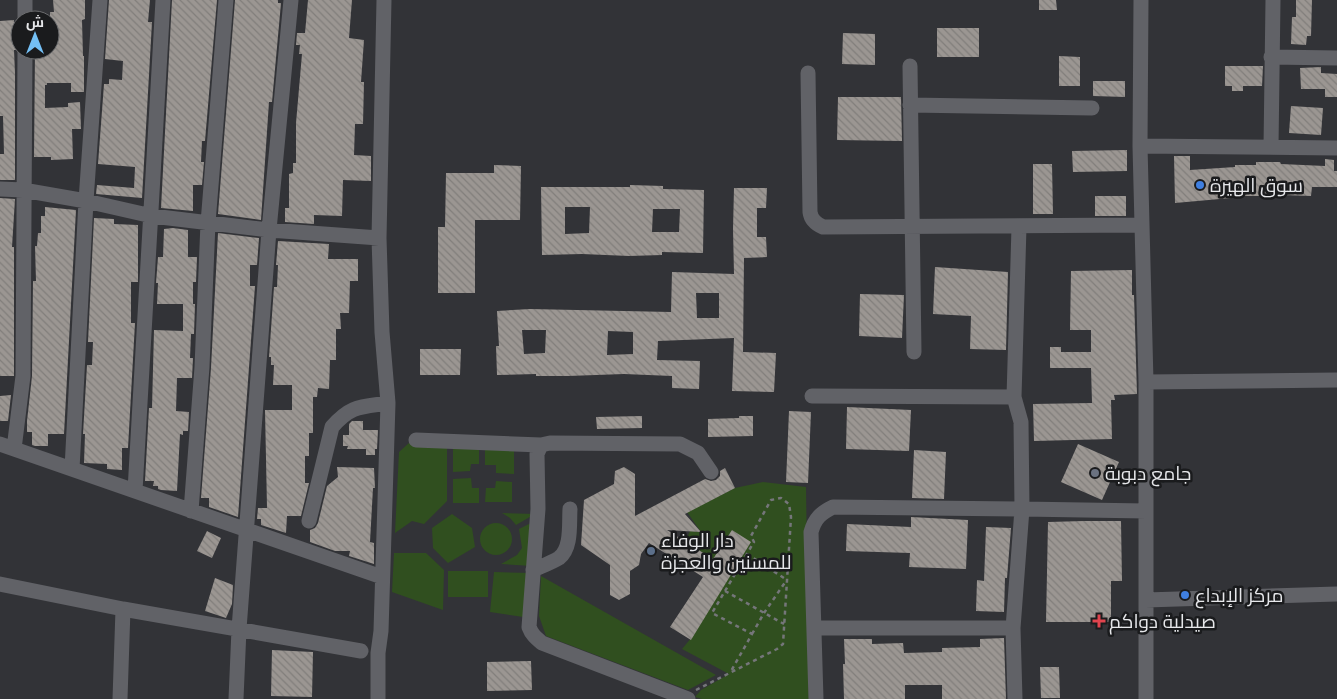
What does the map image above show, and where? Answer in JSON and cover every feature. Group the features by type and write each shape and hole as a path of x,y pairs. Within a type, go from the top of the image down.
{"street":[{"path":"72,469 86,201 100,0"},
{"path":"135,492 164,0"},
{"path":"192,511 202,367 208,224 226,0"},
{"path":"236,699 239,630 248,531 269,230 291,0"},
{"path":"378,699 378,654 381,631 388,403 382,332 379,238 384,0"},
{"path":"1141,0 1141,225 1146,382 1146,699"},
{"path":"1270,147 1273,0"},
{"path":"1271,57 1337,58"},
{"path":"25,60 23,376 7,446 382,577"},
{"path":"910,66 914,352"},
{"path":"808,73 810,212 812,219 823,227 1141,225"},
{"path":"910,105 1092,108"},
{"path":"1140,146 1337,148"},
{"path":"0,188 23,190 86,201 152,216 208,224 379,238"},
{"path":"1015,699 1013,628 1022,509 1022,422 1014,396 1019,227"},
{"path":"1146,382 1337,380"},
{"path":"812,396 1014,396"},
{"path":"309,520 332,427 343,415 354,408 388,403"},
{"path":"416,440 541,445 550,443 680,444 698,453 711,472"},
{"path":"541,445 537,454 538,509 529,628 534,637 542,643 691,695"},
{"path":"816,699 811,532 814,522 821,513 833,507 1146,511"},
{"path":"533,570 564,553 567,546 570,509"},
{"path":"0,584 123,609 360,652"},
{"path":"1146,600 1337,594"},
{"path":"120,699 123,609"},
{"path":"814,628 1013,628"}],"path":[{"path":"691,695 783,644 791,517 790,504 781,498 771,500 751,536 754,542 712,613 752,634"},
{"path":"747,554 787,580"},
{"path":"730,673 764,613 787,580"},
{"path":"725,592 784,624"}],"green space":[{"path":"409,443 447,446 447,501 424,524 412,521 395,533 399,452"},
{"path":"453,448 479,448 479,464 471,464 470,471 453,472"},
{"path":"485,450 514,450 514,474 496,473 496,465 485,465"},
{"path":"471,478 472,488 479,488 479,503 453,503 453,479"},
{"path":"496,481 512,482 512,502 485,502 486,488 495,488"},
{"path":"763,482 806,487 809,699 702,699 695,697 701,690 729,674 682,649 692,637 713,559 685,542 690,531 701,532 687,512 735,488"},
{"path":"502,513 535,514 516,525"},
{"path":"452,514 472,528 475,547 448,563 433,548 432,528"},
{"path":"535,521 532,566 501,564 517,555 522,548 519,529"},
{"path":"496,523 508,527 512,539 508,551 496,555 484,551 480,539 484,527"},
{"path":"394,553 426,553 444,570 443,610 392,592"},
{"path":"448,571 488,571 488,597 448,597"},
{"path":"494,572 531,573 530,618 490,612"},
{"path":"541,576 716,675 688,690 546,636 539,616"}],"building":[{"path":"53,0 85,0 85,19 82,20 84,92 71,92 71,83 47,83 45,85 45,108 68,107 68,103 80,102 81,129 72,129 73,159 51,160 51,157 34,157 35,60 60,60 60,10 54,10"},
{"path":"109,0 150,0 148,22 152,22 142,198 96,194 97,185 134,188 135,167 98,164 104,84 109,84 109,79 122,80 123,61 105,59"},
{"path":"172,0 217,0 205,141 202,141 201,162 204,162 202,185 193,185 193,211 161,208"},
{"path":"235,0 278,0 278,3 281,3 272,102 269,102 261,220 218,214"},
{"path":"308,0 352,0 349,38 364,40 361,82 364,82 363,124 355,124 354,155 371,156 371,181 343,180 342,216 314,215 314,224 285,222 285,208 289,208 289,174 293,173 293,163 296,163 296,123 302,54 299,54 300,45 296,45 297,33 305,33"},
{"path":"1039,0 1056,0 1057,10 1039,10"},
{"path":"1296,0 1312,0 1311,36 1307,36 1306,45 1291,44 1292,17 1296,17"},
{"path":"10,20 10,60 14,60 15,180 0,180 0,154 4,154 3,116 0,116 0,21"},
{"path":"937,28 979,28 979,57 937,57"},
{"path":"843,33 875,34 875,65 842,64"},
{"path":"1059,56 1080,57 1080,86 1059,86"},
{"path":"1225,66 1263,66 1262,86 1243,86 1243,91 1232,91 1232,86 1225,86"},
{"path":"1321,67 1321,73 1337,74 1337,97 1325,97 1325,89 1301,89 1300,68"},
{"path":"1093,81 1125,81 1125,97 1093,96"},
{"path":"838,97 901,97 902,141 837,140"},
{"path":"1291,106 1323,108 1321,135 1289,133"},
{"path":"1127,150 1127,171 1073,172 1072,151"},
{"path":"1174,156 1190,156 1190,170 1235,167 1235,165 1256,165 1256,162 1325,166 1325,159 1334,160 1334,171 1337,171 1337,187 1312,187 1311,196 1231,196 1231,198 1175,203"},
{"path":"1033,164 1052,164 1053,214 1033,214"},
{"path":"494,165 521,166 520,220 475,220 475,293 438,293 438,227 445,227 446,173 494,173"},
{"path":"630,185 663,186 663,189 704,190 703,253 662,252 662,255 629,256 542,255 541,187 630,187","holes":["565,207 590,207 589,233 565,234","653,209 680,209 679,232 652,232"]},
{"path":"734,188 767,188 766,208 757,208 757,237 766,237 767,257 744,258 743,352 776,353 774,392 732,391 734,338 658,341 657,360 700,361 699,389 672,388 672,376 624,374 568,376 536,376 536,374 497,375 496,346 499,346 497,311 530,309 671,312 672,272 734,274","holes":["696,293 719,293 719,318 697,318","522,330 546,330 545,353 524,354","608,331 633,332 633,354 607,355"]},
{"path":"1095,196 1126,196 1126,216 1095,216"},
{"path":"0,198 15,199 12,247 14,247 14,376 0,376"},
{"path":"45,207 76,210 64,434 48,434 48,446 35,446 32,445 32,432 27,432 27,421 32,376 33,281 36,281 35,246 37,246 38,233 41,233 41,216 45,216"},
{"path":"94,218 114,219 114,224 138,225 138,282 131,282 131,323 135,323 128,448 122,448 122,470 107,469 107,464 84,463 85,434 83,434 87,365 92,365 93,342 88,342"},
{"path":"164,229 188,230 188,257 197,257 196,282 193,282 193,304 195,304 194,334 191,334 190,358 193,358 192,378 177,378 176,411 189,412 188,431 183,431 183,435 180,434 177,491 161,490 158,489 158,486 153,486 154,481 145,481 149,408 152,408 154,330 183,331 183,304 157,304 158,257 163,257"},
{"path":"218,233 259,238 257,265 250,265 250,286 255,286 238,517 209,507 209,498 201,498 211,368"},
{"path":"278,241 329,244 328,259 358,259 358,281 350,281 349,313 340,313 341,329 336,329 336,360 330,360 329,389 318,388 317,397 313,397 313,433 309,433 309,456 305,456 305,483 309,483 301,516 287,516 286,533 261,525 261,519 257,519 258,508 267,508 265,410 292,410 292,385 273,385 274,365 271,365 271,357 269,357 274,287 277,287"},
{"path":"935,267 1008,272 1006,350 970,349 971,316 933,314"},
{"path":"1132,270 1137,394 1114,395 1115,400 1111,400 1112,439 1034,441 1033,404 1092,403 1091,368 1050,368 1050,347 1061,347 1061,352 1091,352 1091,330 1070,330 1071,271"},
{"path":"860,294 904,295 902,338 859,336"},
{"path":"420,349 461,349 460,375 420,375"},
{"path":"11,395 8,421 0,421 0,396"},
{"path":"847,407 911,410 909,451 846,449"},
{"path":"789,411 811,412 808,483 786,482"},
{"path":"642,416 642,428 597,429 596,417"},
{"path":"739,416 753,416 753,436 708,437 708,419 739,418"},
{"path":"352,421 363,421 363,430 378,430 375,455 366,455 366,449 347,449 348,446 343,446 343,435 349,435 349,424"},
{"path":"1078,444 1119,462 1102,500 1061,482"},
{"path":"914,450 946,452 944,499 912,498"},
{"path":"337,467 374,468 375,488 373,488 370,542 374,543 374,564 349,556 350,551 335,551 310,542 310,530 315,528 318,523 327,486 338,477"},
{"path":"624,467 635,474 635,516 705,479 716,480 720,476 720,471 725,468 735,488 685,514 701,532 667,530 713,559 732,530 751,542 691,640 670,627 703,577 649,543 641,554 639,565 630,571 630,594 619,600 610,595 610,565 581,545 584,500 614,484 615,471"},
{"path":"911,517 968,520 966,569 909,567 910,553 846,551 847,524 911,527"},
{"path":"1121,521 1122,581 1111,581 1111,622 1046,622 1048,522"},
{"path":"986,527 1011,528 1007,578 1005,578 1004,612 976,611 977,580 984,581"},
{"path":"207,531 221,538 212,558 197,551"},
{"path":"215,578 233,585 232,604 226,618 205,611"},
{"path":"1004,638 1006,699 942,699 942,685 905,685 905,699 844,699 844,639 872,639 872,644 903,643 904,653 942,652 942,648 980,647 980,639"},
{"path":"272,650 313,652 312,697 271,696"},
{"path":"531,661 532,690 487,691 487,662"},
{"path":"1040,667 1059,667 1060,698 1041,698"}],"place":[{"name":"سوق الهيرة","path":"1200,185"},
{"name":"جامع دبوبة","path":"1095,473"},
{"name":"دار الوفاء للمسنين والعجزة","path":"651,551"},
{"name":"مركز الإبداع","path":"1185,595"},
{"name":"صيدلية دواكم","path":"1099,621"}]}
